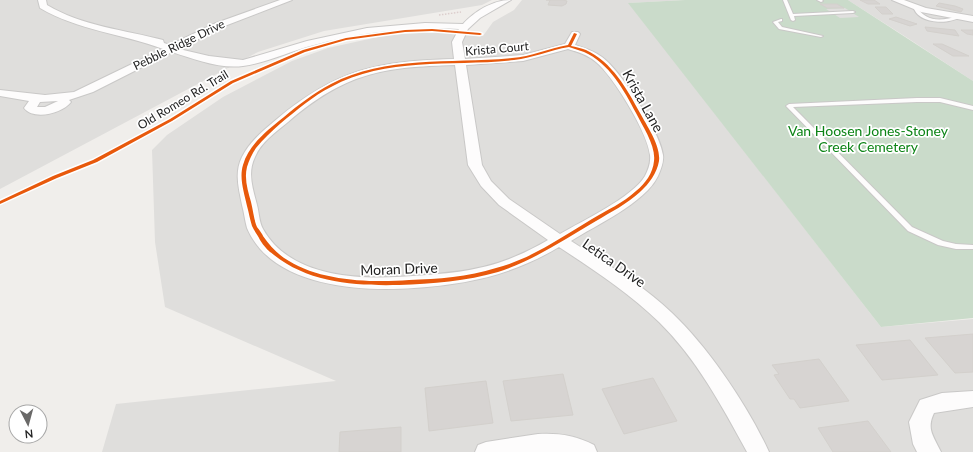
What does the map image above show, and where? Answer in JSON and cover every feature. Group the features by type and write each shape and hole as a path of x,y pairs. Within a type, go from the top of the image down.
{"street":[{"path":"42,0 43,6 56,13 151,41 170,49 229,63 243,63 325,39 367,31 413,25 464,27 484,12 506,0"},
{"name":"Pebble Ridge Drive","path":"36,99 30,108 39,111 55,108 71,97 234,18 288,0"},
{"path":"896,0 914,6 973,19"},
{"name":"Letica Drive","path":"464,27 457,42 459,63 475,164 486,183 500,197 636,293 677,330 716,380 758,452"},
{"path":"569,46 575,34"},
{"path":"151,41 181,44 260,59"},
{"name":"Krista Court","path":"459,63 517,59 569,46"},
{"name":"Krista Lane","path":"560,240 635,194 645,185 653,174 656,158 651,138 612,70 599,59 580,49 569,46"},
{"name":"Moran Drive","path":"459,63 392,66 350,77 324,89 267,133 246,158 243,174 255,228 258,235 271,251 294,266 330,278 370,284 450,279 488,272 521,261 560,240"},
{"name":"Pebble Ridge Drive","path":"0,93 51,100 71,97"},
{"path":"930,452 924,444 919,422 927,406 942,402 973,399"},
{"path":"486,452 506,448 565,443 586,452"}],"lane":[{"path":"785,0 793,18 853,12"},
{"path":"781,20 775,22 781,28 821,36"},
{"path":"973,108 940,100 789,106 910,230 929,240 960,248 973,247"}],"path":[{"path":"435,16 461,12"}],"shaded area":[{"path":"0,0 492,0 482,5 324,31 258,52 0,189"},
{"path":"522,0 685,0 629,3 881,327 973,319 973,452 102,452 116,404 336,381 165,307 155,242 152,150 167,135 223,97 292,61 328,48 387,35 440,32 483,36 493,22 514,10"},
{"path":"848,0 973,0 973,81 906,37"},
{"path":"845,8 859,17 840,18 826,9"}],"green space":[{"name":"Van Hoosen Jones-Stoney Creek Cemetery","path":"685,0 848,0 973,81 973,318 881,327 628,3"}],"building":[{"path":"550,0 567,1 566,4 562,6 548,5"},
{"path":"860,0 874,0 880,4 868,4"},
{"path":"939,3 963,9 961,12 936,6"},
{"path":"820,4 837,4 844,8 827,8"},
{"path":"875,7 886,7 893,14 882,14"},
{"path":"896,17 917,24 910,26 889,19"},
{"path":"925,27 955,30 959,36 927,31"},
{"path":"961,30 973,30 973,35 967,34"},
{"path":"933,44 942,44 969,56 953,56"},
{"path":"973,334 973,372 955,373 925,338"},
{"path":"910,340 938,375 882,380 856,345"},
{"path":"819,359 849,401 800,408 794,399 790,399 774,375 779,374 772,365"},
{"path":"563,374 573,415 511,421 503,381"},
{"path":"653,378 677,421 624,434 602,389"},
{"path":"486,381 493,423 429,431 425,388"},
{"path":"868,421 891,452 833,452 818,428"},
{"path":"401,427 401,452 339,452 340,432"}],"cycle path":[{"name":"Old Romeo Rd. Trail","path":"0,203 55,177 95,161 171,120 232,82 304,51 346,39 405,31 432,30 480,34"},
{"path":"569,46 585,51 598,59 620,82 651,138 655,148 657,160 651,176 638,192 621,204 550,246 528,258 504,268 476,275 407,283 357,282 332,279 308,272 287,262 269,248 255,228 244,182 245,164 248,156 270,131 316,94 342,80 363,72 384,68 428,63 494,61 536,55 569,46 575,34"}]}
